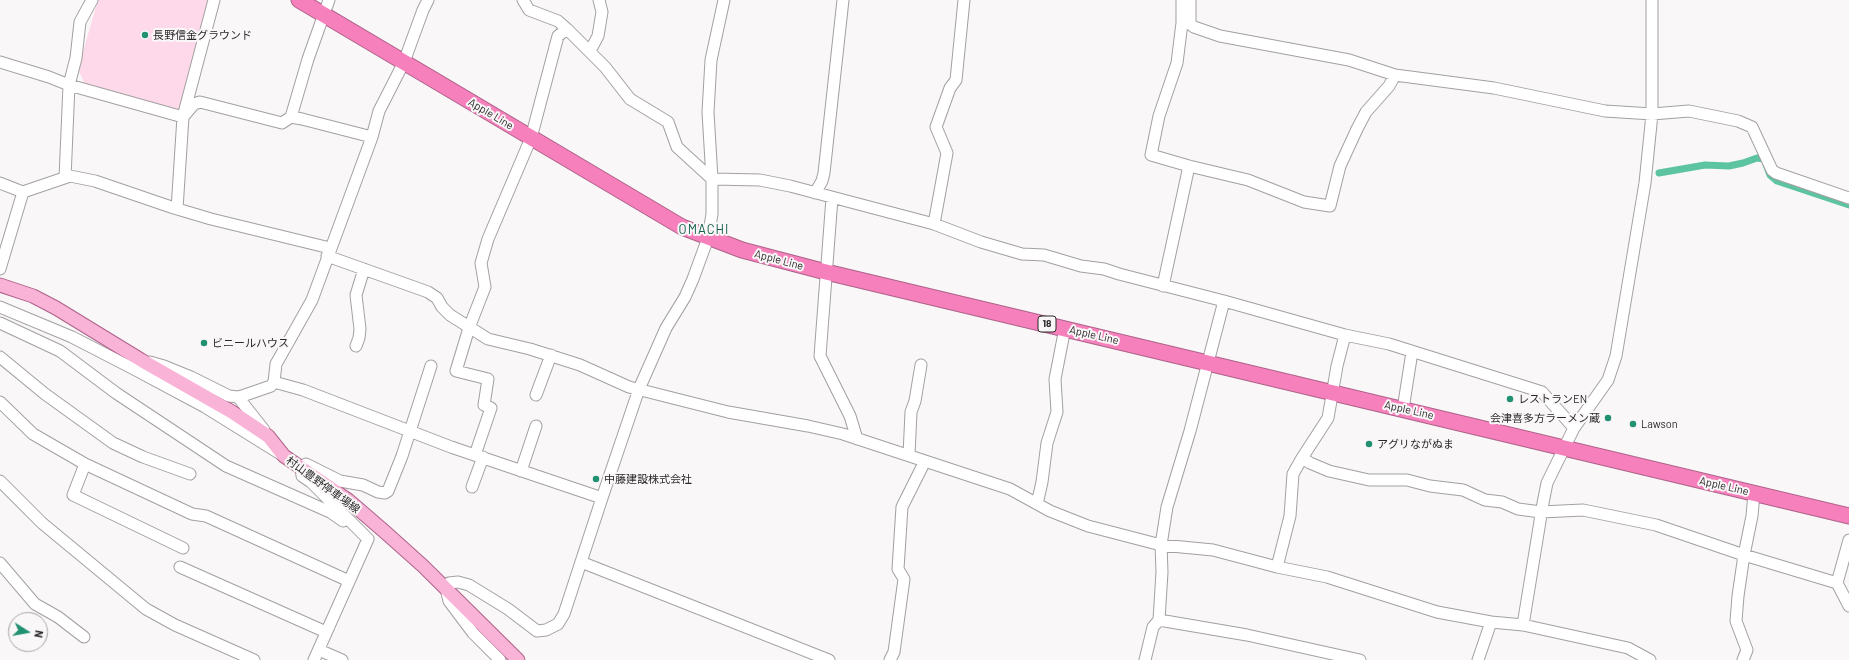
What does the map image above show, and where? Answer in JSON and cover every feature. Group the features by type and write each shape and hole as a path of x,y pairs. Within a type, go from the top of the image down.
{"highway":[{"name":"Apple Line","path":"299,0 682,228 764,257 1849,516"}],"main road":[{"name":"村山豊野停車場線","path":"0,285 33,296 56,308 141,360 232,412 268,436 284,456 348,500 385,532 446,589 518,660"}],"street":[{"path":"65,178 69,85 76,58 80,22 92,0"},
{"path":"177,209 183,117 214,0"},
{"path":"183,117 194,104 200,102 282,123 292,117 308,59 325,15 329,0"},
{"path":"141,360 164,366 229,396 238,397 270,386 274,382 276,364 312,300 372,137 379,111 404,62 428,0"},
{"path":"523,0 529,10 558,21 567,29 605,67 630,99 668,122 677,147 712,179 760,180 815,193 934,224 982,242 1022,254 1044,255 1080,266 1104,269 1345,335 1389,344 1542,392 1574,428"},
{"path":"590,51 598,36 602,12 599,0"},
{"path":"500,660 459,615 449,601 446,589 449,583 458,582 469,585 508,609 537,631 546,630 558,624 564,614 639,389 666,328 685,297 708,238 712,214 712,179 708,112 711,60 724,0"},
{"path":"815,193 822,181 824,172 843,0"},
{"path":"934,224 947,153 936,127 950,88 956,80 964,0"},
{"path":"1182,0 1186,23"},
{"path":"1190,0 1177,63 1159,116 1151,155 1188,166 1248,180 1304,202 1330,206 1340,166 1357,129 1366,112 1389,86 1394,75"},
{"path":"1523,625 1547,483 1563,447 1574,428 1608,380 1616,356 1645,183 1652,114 1652,0"},
{"path":"1186,23 1220,36 1349,60 1394,75 1494,88 1605,110 1652,114 1689,111 1738,121 1752,127 1772,170 1776,173 1849,198"},
{"path":"472,488 491,408 484,405 488,379 456,371 469,328 485,287 481,263 488,239 531,138 558,36 567,29"},
{"path":"0,62 49,77 69,85 183,117"},
{"path":"292,117 372,137"},
{"path":"1163,286 1188,166"},
{"path":"0,183 23,192 70,176 96,181 177,209 329,252 364,269 428,292 437,298 442,307 450,315 488,339 551,355 580,365 629,387 728,412 808,426 857,438 1010,489 1050,511 1088,526 1161,545 1213,550 1277,567 1326,577 1437,612 1491,622 1523,625 1628,648 1650,660"},
{"path":"0,269 23,192"},
{"path":"832,198 820,356 850,416 857,438"},
{"path":"356,346 360,329 356,295 364,269"},
{"path":"1144,660 1153,627 1159,620 1162,572 1161,545 1167,507 1209,363 1224,301"},
{"path":"0,307 72,337 134,369 205,407 284,456"},
{"path":"0,323 60,351 116,393 226,466 330,512 368,539"},
{"path":"1037,504 1042,482 1047,443 1057,412 1055,379 1065,328"},
{"path":"1277,567 1290,516 1293,474 1328,418 1332,392 1345,335"},
{"path":"1403,409 1412,352"},
{"path":"536,395 551,355"},
{"path":"0,357 45,394 113,442 143,457 190,474"},
{"path":"368,539 311,482 302,476 301,467 306,464 340,481 363,485 378,492 385,493 411,431 431,366"},
{"path":"909,455 911,412 915,400 921,366"},
{"path":"274,382 303,390 479,456 602,498"},
{"path":"238,397 268,436"},
{"path":"0,402 33,434 85,464 192,514 206,516 349,581"},
{"path":"521,471 536,426"},
{"path":"1302,458 1329,471 1369,480 1407,480 1430,486 1463,490 1484,500 1502,502 1518,508 1541,512 1583,510 1656,524 1744,555 1837,583"},
{"path":"890,660 894,652 904,579 898,568 902,507 925,461"},
{"path":"85,464 73,495 183,548"},
{"path":"0,481 42,523 146,609 175,625 254,660"},
{"path":"1743,660 1748,650 1736,621 1738,596 1752,516 1754,493"},
{"path":"342,660 316,655 368,539"},
{"path":"1849,540 1837,583 1849,606"},
{"path":"581,562 829,660"},
{"path":"0,563 37,606 58,617 84,637"},
{"path":"180,567 326,632"},
{"path":"1159,620 1247,635 1360,660"},
{"path":"1478,660 1491,622"}],"shaded area":[{"name":"長野信金グラウンド","path":"98,0 211,0 181,114 87,89 78,69"}],"waterway":[{"path":"1659,173 1705,165 1729,166 1757,158 1764,159 1770,175 1777,181 1849,205"}],"place":[{"name":"長野信金グラウンド","path":"145,35"},
{"name":"ビニールハウス","path":"204,343"},
{"name":"レストランEN","path":"1510,399"},
{"name":"会津喜多方ラーメン蔵","path":"1608,418"},
{"name":"Lawson","path":"1633,424"},
{"name":"アグリながぬま","path":"1369,444"},
{"name":"中藤建設株式会社","path":"596,479"}],"district":[{"name":"OMACHI","path":"704,230"}]}
